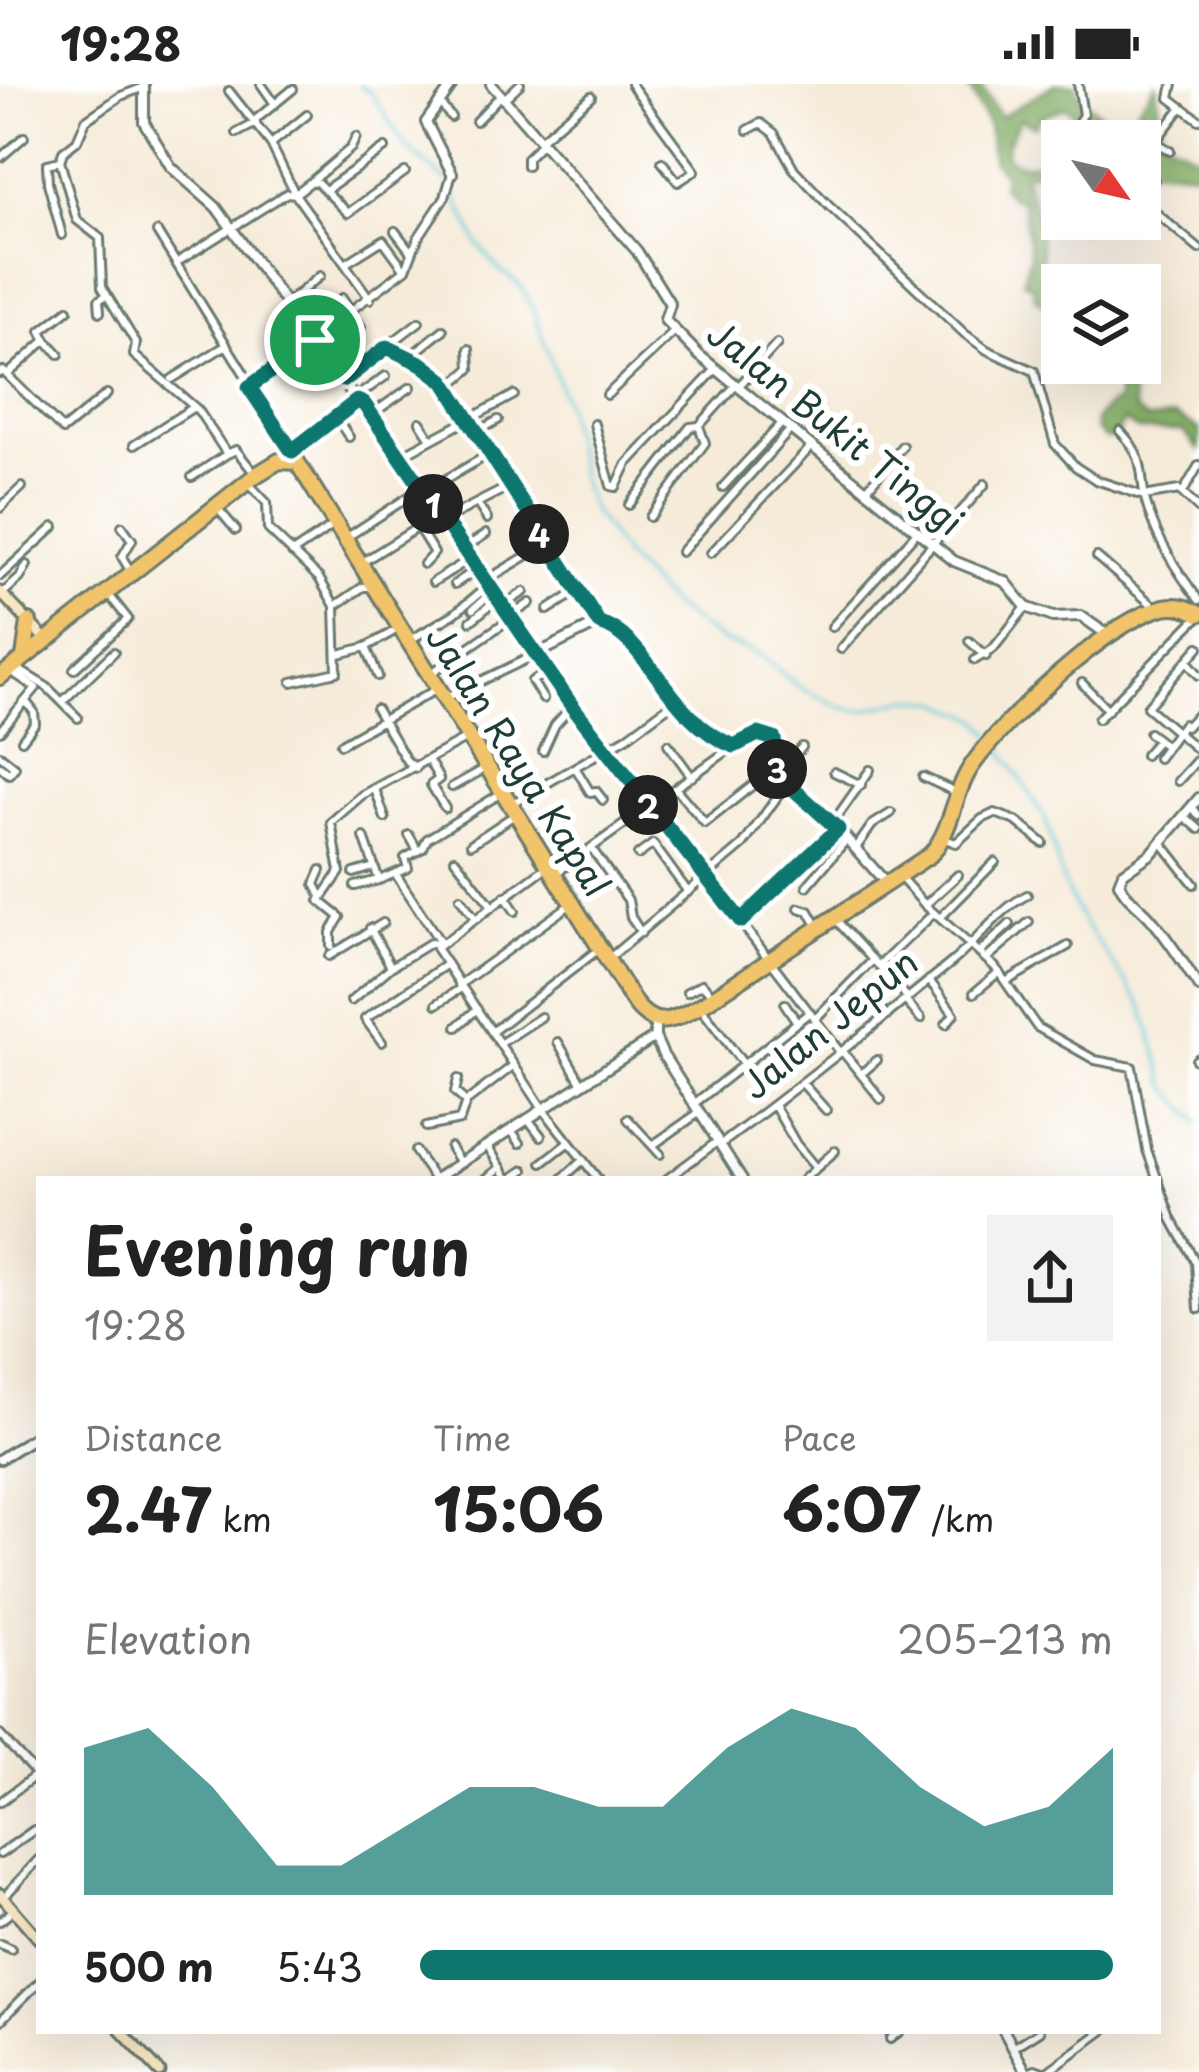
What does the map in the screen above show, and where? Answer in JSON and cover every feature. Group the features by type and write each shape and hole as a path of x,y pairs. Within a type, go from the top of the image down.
{"highway":[{"path":"11,667 252,479 290,455"},
{"name":"Jalan Raya Kapal","path":"290,455 306,471 602,955 655,1029"},
{"path":"655,1029 700,1006 836,919 934,850 958,793 986,748 1012,719 1109,636 1157,609 1177,606 1199,614"},
{"path":"11,667 29,622"}],"main road":[{"path":"1,593 46,640"},
{"path":"2,1896 36,1936"},
{"path":"124,2034 160,2072"}],"street":[{"path":"261,84 274,104"},
{"path":"249,387 405,269 452,173 426,124 453,84"},
{"name":"Jalan Bukit Tinggi","path":"491,84 637,251 666,294 670,304 664,318 716,369 962,566 1006,581 1026,608 1051,617 1078,615 1109,636"},
{"path":"476,121 520,84"},
{"path":"632,84 694,171 678,182 662,162"},
{"path":"1078,84 1083,112 1078,120"},
{"path":"1173,84 1170,98 1199,120"},
{"path":"292,682 338,672 338,604 320,578 268,529 267,503 194,406 133,353 136,344 104,297 100,238 77,220 58,162 77,141 86,120 144,86 144,122 175,171 232,227 402,455 422,491 603,748 881,1100"},
{"path":"237,134 293,89"},
{"path":"229,91 271,144 296,194 370,299"},
{"path":"527,166 540,142 591,96"},
{"path":"439,102 451,117"},
{"path":"1161,134 1182,107"},
{"path":"271,144 307,115"},
{"path":"748,130 760,123 769,128 794,169 829,206 965,334 987,350 1034,371 1055,444 1066,458 1096,480 1144,496 1184,492 1199,509"},
{"path":"0,158 24,136"},
{"path":"176,262 287,194 296,194 351,148 356,137"},
{"path":"1161,146 1170,151"},
{"path":"327,190 385,148"},
{"path":"58,162 46,165 62,235"},
{"path":"312,181 348,213 405,172"},
{"path":"597,208 610,197"},
{"path":"1161,217 1199,249"},
{"path":"394,231 412,253"},
{"path":"157,232 290,455 386,376"},
{"path":"345,264 384,240 405,269"},
{"path":"287,303 320,276"},
{"path":"100,312 104,297"},
{"path":"341,298 361,327"},
{"path":"59,354 41,331 68,310"},
{"path":"344,380 418,322"},
{"path":"408,358 442,330"},
{"path":"607,395 675,331"},
{"path":"46,340 2,372 62,430 107,394"},
{"path":"629,505 690,427 699,426 776,344"},
{"path":"172,379 225,346"},
{"path":"387,347 429,368 449,387 599,623 630,643 674,702 707,732 734,746"},
{"path":"449,387 470,369 469,349"},
{"path":"594,424 611,486 616,487 627,464 716,369"},
{"path":"372,414 412,387"},
{"path":"402,455 514,395"},
{"path":"134,445 194,406"},
{"path":"337,419 349,437"},
{"path":"477,432 498,420"},
{"path":"420,422 428,442"},
{"path":"650,517 705,443 699,426"},
{"path":"723,488 787,426"},
{"path":"681,552 787,426"},
{"path":"1120,431 1135,448 1150,517 1199,600"},
{"path":"711,553 812,446"},
{"path":"867,489 902,446"},
{"path":"192,477 230,452"},
{"path":"346,538 491,453"},
{"path":"1184,492 1199,465"},
{"path":"841,649 986,484"},
{"path":"361,563 418,527 510,485"},
{"path":"0,508 22,487"},
{"path":"405,502 422,491"},
{"path":"477,503 487,520"},
{"path":"216,507 236,530"},
{"path":"294,552 337,524"},
{"path":"122,526 132,540 122,556 132,573"},
{"path":"0,576 54,527"},
{"path":"418,527 434,553 424,564"},
{"path":"832,627 918,531"},
{"path":"463,549 486,534"},
{"path":"472,608 546,544"},
{"path":"1097,557 1157,609"},
{"path":"433,582 470,560"},
{"path":"1,593 20,578 27,565"},
{"path":"455,584 477,569"},
{"path":"1190,588 1199,578"},
{"path":"338,604 363,587 376,586"},
{"path":"74,669 128,619 106,592"},
{"path":"340,654 405,634 493,593 524,592"},
{"path":"548,610 576,592"},
{"path":"471,621 493,593"},
{"path":"341,745 438,687 530,603"},
{"path":"975,660 986,656 1026,608"},
{"path":"1098,719 1199,614"},
{"path":"438,687 535,655 599,623"},
{"path":"969,640 986,656"},
{"path":"1178,781 1199,754 1147,707 1199,646"},
{"path":"366,647 378,676"},
{"path":"62,702 114,652"},
{"path":"1187,661 1199,675"},
{"path":"11,667 47,687 78,718"},
{"path":"0,731 27,703 35,686 11,667"},
{"path":"543,700 532,681 548,671"},
{"path":"1082,683 1108,710"},
{"path":"355,886 409,868 405,858 427,839 509,804 627,737 674,702"},
{"path":"22,740 35,723 27,703"},
{"path":"543,751 555,725 572,706"},
{"path":"376,709 407,762 416,768"},
{"path":"1145,755 1196,716"},
{"path":"1150,733 1162,742"},
{"path":"439,943 505,896 591,848 734,746 758,734 771,737 777,745 776,767 789,785 973,945 1007,981 1030,1021 1064,1045 1106,1064 1132,1067 1156,1176"},
{"path":"383,923 330,951 331,932 340,917 320,902 340,872 331,822 371,791 468,737"},
{"path":"1158,758 1162,742"},
{"path":"668,744 692,776"},
{"path":"789,785 783,773 802,747"},
{"path":"0,755 15,767 9,773 0,766"},
{"path":"429,760 440,778 431,785 445,808"},
{"path":"575,766 590,792 596,791 603,800"},
{"path":"675,788 705,823 776,767"},
{"path":"452,787 487,768"},
{"path":"741,921 835,826 870,770"},
{"path":"833,772 861,784"},
{"path":"923,777 958,793"},
{"path":"493,1031 641,933 747,841 789,785"},
{"path":"371,791 385,818"},
{"path":"1199,798 1142,862 1120,879 1122,890 1154,922 1199,987"},
{"path":"847,803 856,811"},
{"path":"471,844 509,804"},
{"path":"1192,806 1199,816"},
{"path":"856,848 872,825 891,813"},
{"path":"942,838 956,843 982,819 1001,814 1043,843"},
{"path":"1184,816 1199,829"},
{"path":"409,835 418,851"},
{"path":"364,837 374,868 439,943 460,986 543,1109 596,1176"},
{"path":"807,886 848,838"},
{"path":"1161,842 1194,884"},
{"path":"638,855 653,844 688,892"},
{"path":"591,848 628,900 630,915 641,933"},
{"path":"455,860 491,905"},
{"path":"653,1145 797,1022 813,1016 937,916 995,862"},
{"path":"354,873 374,868"},
{"path":"321,896 315,884 322,870"},
{"path":"925,905 958,874"},
{"name":"Jalan Jepun","path":"671,1176 802,1083 973,945 1010,905 1028,895"},
{"path":"505,896 514,911"},
{"path":"460,898 474,917"},
{"path":"437,1004 571,904"},
{"path":"799,908 809,911 819,929"},
{"path":"836,919 921,1019"},
{"path":"983,955 1029,922"},
{"path":"983,955 1010,924"},
{"path":"370,928 391,967"},
{"path":"351,1000 391,967 432,941 439,943"},
{"path":"1007,981 1068,946"},
{"path":"939,953 948,965"},
{"path":"382,1042 365,1018 446,964"},
{"path":"974,993 1000,972"},
{"path":"929,980 954,1015 946,1024"},
{"path":"687,992 702,984 714,997"},
{"path":"873,998 886,1015"},
{"path":"785,1004 797,1022"},
{"path":"700,1006 746,1066"},
{"path":"457,1027 477,1009"},
{"path":"501,1043 541,1017"},
{"path":"440,1176 582,1084 655,1029 740,1176"},
{"path":"558,1042 582,1084"},
{"path":"861,1074 877,1060"},
{"path":"426,1126 460,1120 466,1102 514,1065"},
{"path":"458,1079 454,1092 466,1102"},
{"path":"802,1083 826,1110"},
{"path":"774,1105 815,1166"},
{"path":"528,1119 541,1136"},
{"path":"628,1119 659,1154"},
{"path":"511,1130 520,1143"},
{"path":"542,1162 568,1142"},
{"path":"487,1145 508,1176"},
{"path":"450,1148 460,1163"},
{"path":"806,1176 835,1150"},
{"path":"415,1151 435,1176"},
{"path":"565,1176 583,1160"},
{"path":"490,1176 501,1167"},
{"path":"515,1176 524,1170"},
{"path":"1161,1189 1196,1263 1199,1310"},
{"path":"0,1459 36,1436"},
{"path":"0,1735 35,1774 0,1802"},
{"path":"0,1754 9,1747"},
{"path":"0,1854 34,1830"},
{"path":"2,1896 36,1862"},
{"path":"0,1922 14,1910"},
{"path":"0,1944 11,1949"},
{"path":"0,2020 36,1985"},
{"path":"890,2038 896,2034"},
{"path":"1007,2034 1027,2072 1045,2072 1099,2034"},
{"path":"1013,2048 1035,2034"}],"green space":[{"path":"967,84 979,84 1000,117 1055,84 1075,84 1080,97 1107,120 1082,120 1065,107 1040,117 1035,126 1020,119 1007,144 1006,156 1013,161 1041,160 1041,170 1024,174 1036,211 1041,301 1035,298 1034,287 1023,281 1030,254 1022,201 1002,188 1004,174 993,162 988,124"},
{"path":"1156,84 1160,120 1128,120"},
{"path":"1161,128 1162,137 1199,157 1199,172 1161,169"},
{"path":"1113,384 1128,384 1135,411 1148,420 1175,416 1199,429 1199,450 1183,431 1138,430 1123,421 1116,437 1106,439 1096,430 1096,419 1118,402"}],"waterway":[{"path":"359,84 372,94 406,147 446,180"},
{"path":"451,188 479,245 497,268 520,285 533,309 565,402 591,508 627,559 672,606 722,641 758,654 801,688 843,708 861,711 908,699 936,701 979,719 992,735"},
{"path":"998,743 1045,818 1064,885 1080,917 1142,1005 1167,1086 1199,1123"}],"route":[{"path":"315,340 344,380 387,347 438,375 599,623 630,643 674,702 716,738 734,746 758,734 774,739 779,776 838,829 741,921 572,706 364,404 357,401 292,451 249,387 315,340"}]}
